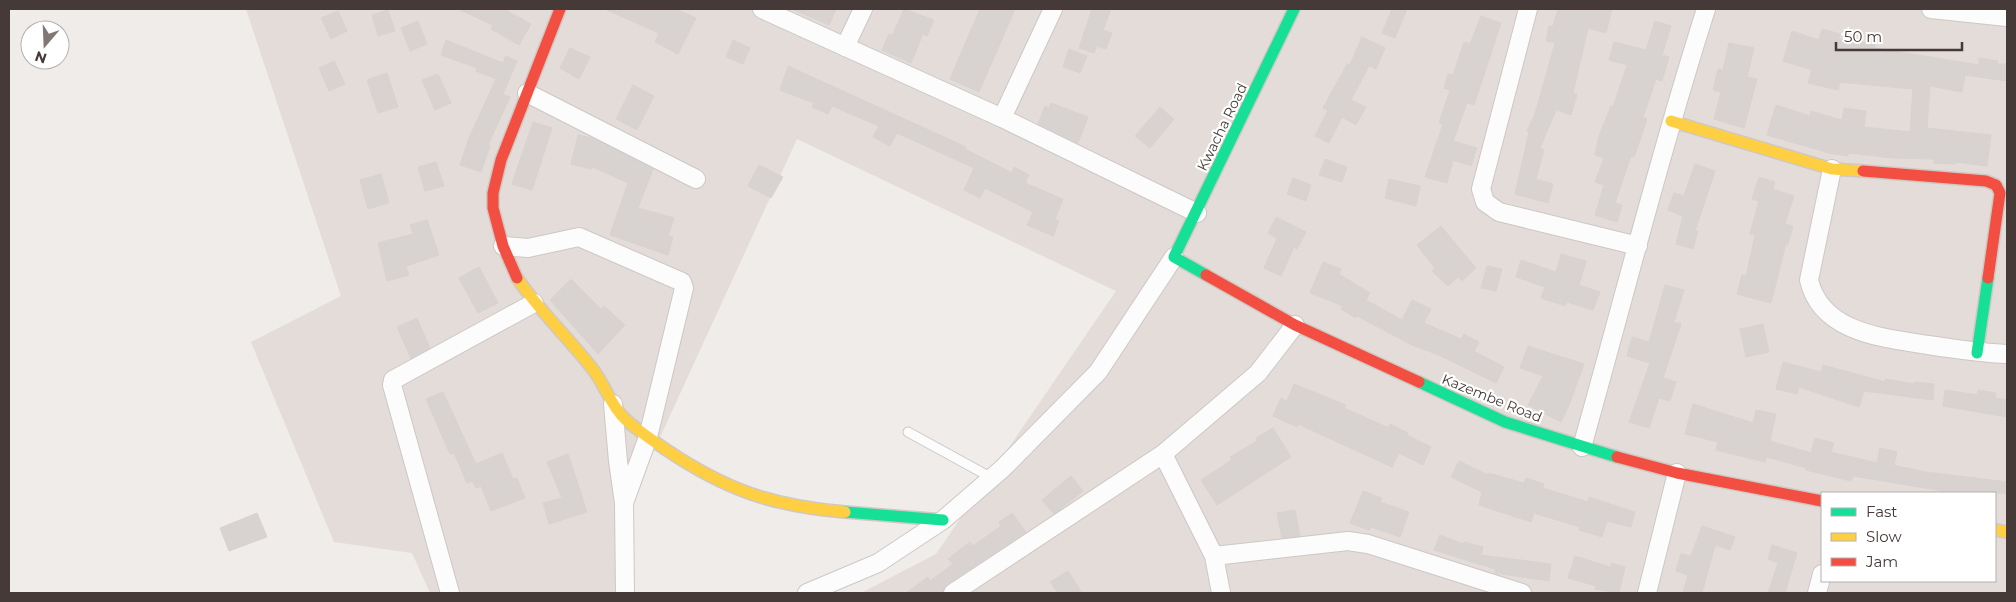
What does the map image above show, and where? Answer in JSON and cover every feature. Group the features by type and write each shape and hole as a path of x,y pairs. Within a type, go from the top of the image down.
{"street":[{"path":"560,9 500,160 493,193 493,208 502,246 514,273 534,303 595,372 613,404 625,419 648,437 702,473 738,490 816,510 943,520"},
{"path":"762,9 1002,118 1197,214"},
{"path":"845,48 863,9"},
{"path":"1002,118 1053,9"},
{"name":"Kwacha Road","path":"1174,257 1197,214 1294,9"},
{"path":"1528,9 1482,189 1485,202 1499,212 1638,246"},
{"path":"1582,447 1671,121 1706,9"},
{"path":"1936,9 2007,18"},
{"path":"527,93 696,180"},
{"path":"1671,121 1832,169 1986,181 1996,185 2000,192 1976,353"},
{"path":"1832,169 1809,280 1812,293 1821,306 1835,318 1870,336 1976,353 2007,354"},
{"path":"502,246 528,248 579,237 682,282 684,288 648,437 624,503"},
{"path":"807,593 827,590 878,563 943,520 992,478 1086,386 1108,358 1174,257"},
{"name":"Kazembe Road","path":"1174,257 1295,325 1505,422 1582,447 1676,473 1821,501"},
{"path":"450,593 392,385 393,380 534,303"},
{"path":"953,593 1164,454 1258,373 1295,325"},
{"path":"613,404 624,503 625,593"},
{"path":"1164,454 1214,556 1221,593"},
{"path":"1647,593 1676,473"},
{"path":"1214,556 1348,541 1368,544 1522,593"}],"lane":[{"path":"908,432 992,478"}],"shaded area":[{"path":"246,9 2007,9 2007,593 861,593 936,554 1116,291 797,139 617,531 620,593 430,593 412,553 334,542 251,342 341,296"}],"building":[{"path":"458,9 504,9 531,24 519,45 491,29 493,25"},
{"path":"676,9 696,18 678,54 655,42 659,33 607,10"},
{"path":"792,9 836,9 829,25"},
{"path":"904,9 934,20 927,36 923,34 911,63 882,50 889,34 892,36"},
{"path":"980,9 1015,9 979,92 950,79"},
{"path":"1092,9 1111,9 1103,30 1112,33 1106,49 1097,46 1094,53 1079,48"},
{"path":"1392,9 1407,9 1395,38 1382,33"},
{"path":"1558,9 1612,9 1606,33 1588,28 1573,93 1577,94 1571,115 1556,110 1540,148 1544,150 1536,179 1553,184 1548,203 1515,194 1529,132 1527,131 1535,114 1555,43 1546,41 1549,26 1553,26"},
{"path":"388,10 395,31 378,36 372,15"},
{"path":"338,11 347,31 331,39 321,18"},
{"path":"1481,16 1501,23 1474,105 1467,103 1453,141 1477,148 1471,166 1453,160 1447,183 1425,177 1443,124 1439,123 1450,90 1444,88 1448,74 1453,75 1464,42 1470,44"},
{"path":"418,21 427,44 410,51 401,28"},
{"path":"1655,21 1671,26 1662,55 1669,57 1662,81 1656,79 1643,117 1647,119 1634,157 1631,156 1615,203 1622,205 1617,222 1595,215 1604,185 1595,182 1604,158 1595,155 1599,136 1611,106 1613,107 1627,65 1609,60 1614,42 1646,50"},
{"path":"1822,29 1840,34 1838,39 1875,44 1875,48 1979,65 1979,58 1998,61 1997,64 2007,64 2007,81 1965,75 1962,92 1930,86 1927,128 1991,135 1987,166 1956,162 1955,164 1934,163 1934,159 1893,158 1850,153 1847,156 1829,153 1767,135 1776,105 1810,116 1811,111 1842,120 1844,108 1866,111 1864,127 1910,132 1913,89 1840,82 1838,90 1808,83 1812,70 1783,61 1792,31 1819,40"},
{"path":"1362,37 1385,48 1376,69 1369,66 1351,100 1366,107 1356,125 1342,117 1329,143 1315,136 1328,110 1323,108 1347,64 1350,65"},
{"path":"446,40 503,63 506,56 517,61 503,94 510,97 488,145 490,146 481,172 460,165 469,138 496,79 476,71 477,68 441,55"},
{"path":"733,40 750,48 743,64 726,57"},
{"path":"1729,43 1754,48 1747,77 1757,79 1744,128 1714,119 1721,92 1713,90 1718,69 1723,70"},
{"path":"570,48 590,57 579,79 560,68"},
{"path":"1069,49 1087,56 1080,73 1063,67"},
{"path":"334,61 345,84 329,91 319,68"},
{"path":"788,66 966,147 965,149 1012,173 1014,167 1029,175 1025,183 1063,199 1055,219 1059,221 1053,236 1027,225 1033,212 985,188 980,198 964,190 974,168 897,133 890,146 873,137 879,126 832,106 828,114 812,107 814,103 780,90"},
{"path":"387,73 398,107 378,113 367,80"},
{"path":"438,74 451,103 435,110 422,80"},
{"path":"633,85 654,96 637,130 616,119"},
{"path":"1051,103 1088,117 1078,143 1038,124 1045,106 1049,108"},
{"path":"1160,107 1174,119 1150,148 1135,136"},
{"path":"533,122 552,128 532,190 512,184"},
{"path":"578,135 592,138 653,169 638,208 674,218 668,236 673,237 668,255 610,235 628,183 591,166 591,169 571,164"},
{"path":"1325,159 1347,167 1342,182 1319,175"},
{"path":"436,162 444,186 425,191 418,167"},
{"path":"1695,164 1715,171 1695,231 1698,231 1693,249 1676,244 1683,216 1668,210 1674,193 1684,196"},
{"path":"759,165 783,177 771,198 748,186"},
{"path":"381,174 389,203 368,209 360,180"},
{"path":"1759,177 1775,182 1773,189 1794,196 1785,224 1793,226 1788,244 1786,243 1771,303 1737,294 1742,275 1746,276 1755,235 1750,234 1759,201 1752,199"},
{"path":"1293,178 1311,185 1306,201 1287,194"},
{"path":"1389,179 1420,186 1416,206 1385,198"},
{"path":"1276,217 1306,232 1297,249 1294,247 1281,276 1264,268 1277,238 1268,233"},
{"path":"427,220 439,255 406,266 409,275 387,281 378,243 413,234 410,225"},
{"path":"1441,226 1476,268 1462,281 1458,277 1448,286 1432,271 1435,268 1417,245"},
{"path":"1561,254 1586,261 1579,285 1600,292 1593,310 1567,302 1565,306 1541,298 1545,287 1516,277 1521,260 1556,272"},
{"path":"1323,262 1341,269 1339,274 1370,293 1366,300 1402,320 1412,300 1431,309 1424,323 1461,339 1464,334 1479,342 1474,351 1504,367 1496,383 1439,355 1412,345 1357,316 1356,318 1341,309 1343,306 1310,293"},
{"path":"1487,266 1502,269 1496,291 1481,288"},
{"path":"479,267 498,303 478,313 459,278"},
{"path":"571,279 602,310 604,306 625,325 598,354 550,300"},
{"path":"1665,285 1684,290 1674,322 1681,324 1663,378 1676,382 1670,401 1659,398 1649,428 1629,422 1650,363 1627,356 1632,337 1649,342"},
{"path":"417,318 430,348 411,358 397,327"},
{"path":"1763,324 1769,352 1746,357 1740,329"},
{"path":"1528,346 1584,364 1561,422 1528,405 1543,376 1520,368"},
{"path":"1783,362 1821,372 1823,365 1885,382 1885,379 1915,384 1915,382 1934,384 1933,400 1864,391 1859,407 1799,387 1797,394 1776,389"},
{"path":"1294,384 1346,405 1344,408 1389,428 1390,424 1431,447 1423,465 1399,453 1392,467 1298,424 1297,427 1273,416 1281,398 1287,401"},
{"path":"1945,390 1977,395 1978,390 1996,393 1995,398 2007,400 2007,417 1943,406"},
{"path":"443,392 476,464 502,453 513,479 517,478 525,498 491,511 481,486 476,488 472,481 467,483 454,453 450,454 426,399"},
{"path":"1693,404 1753,423 1756,410 1776,414 1770,441 1811,453 1815,438 1834,443 1831,452 1877,463 1880,448 1897,452 1894,465 1925,472 2007,482 2007,493 1949,492 1853,476 1851,481 1806,470 1807,468 1766,457 1765,462 1716,450 1718,442 1685,434"},
{"path":"1273,428 1291,457 1217,505 1201,480 1232,460 1230,457 1257,441 1256,438"},
{"path":"568,454 587,512 549,524 543,503 562,498 547,462"},
{"path":"1459,461 1488,475 1488,473 1524,483 1526,478 1544,484 1543,488 1588,502 1589,497 1635,512 1631,527 1607,521 1602,537 1579,530 1580,527 1534,513 1531,522 1479,505 1482,492 1451,477"},
{"path":"1071,476 1083,491 1054,514 1042,500"},
{"path":"1363,491 1382,498 1380,502 1409,512 1400,537 1371,527 1369,530 1350,523"},
{"path":"1295,510 1300,536 1282,538 1277,513"},
{"path":"257,513 267,537 229,551 220,528"},
{"path":"1012,513 1026,532 947,584 942,593 906,593 928,577 930,581 953,564 948,559 970,542 973,546 1001,526 999,522"},
{"path":"1702,526 1735,537 1730,550 1715,545 1702,593 1683,593 1688,575 1676,571 1681,554 1691,556"},
{"path":"1440,535 1463,544 1464,542 1483,547 1481,555 1551,564 1549,581 1495,573 1495,569 1434,550"},
{"path":"1772,545 1797,553 1785,593 1768,593 1778,563 1768,559"},
{"path":"1575,556 1610,567 1611,563 1625,567 1619,593 1595,589 1596,586 1568,578"},
{"path":"1068,571 1082,593 1058,593 1050,582"}],"traffic: fast":[{"path":"1206,275 1174,257 1294,9"},
{"path":"1977,353 1988,278"},
{"path":"1419,382 1505,422 1617,457"},
{"path":"845,512 943,520"}],"traffic: slow":[{"path":"1671,121 1832,169 1863,171"},
{"path":"517,278 594,371 620,414 665,449 709,475 750,494 795,505 845,512"},
{"path":"1996,530 2007,532"}],"traffic: jam":[{"path":"517,278 503,246 493,208 493,193 501,160 560,9"},
{"path":"1863,171 1986,181 1996,185 2000,193 1988,278"},
{"path":"1206,275 1295,325 1419,382"},
{"path":"1617,457 1677,473 1821,501"}]}
